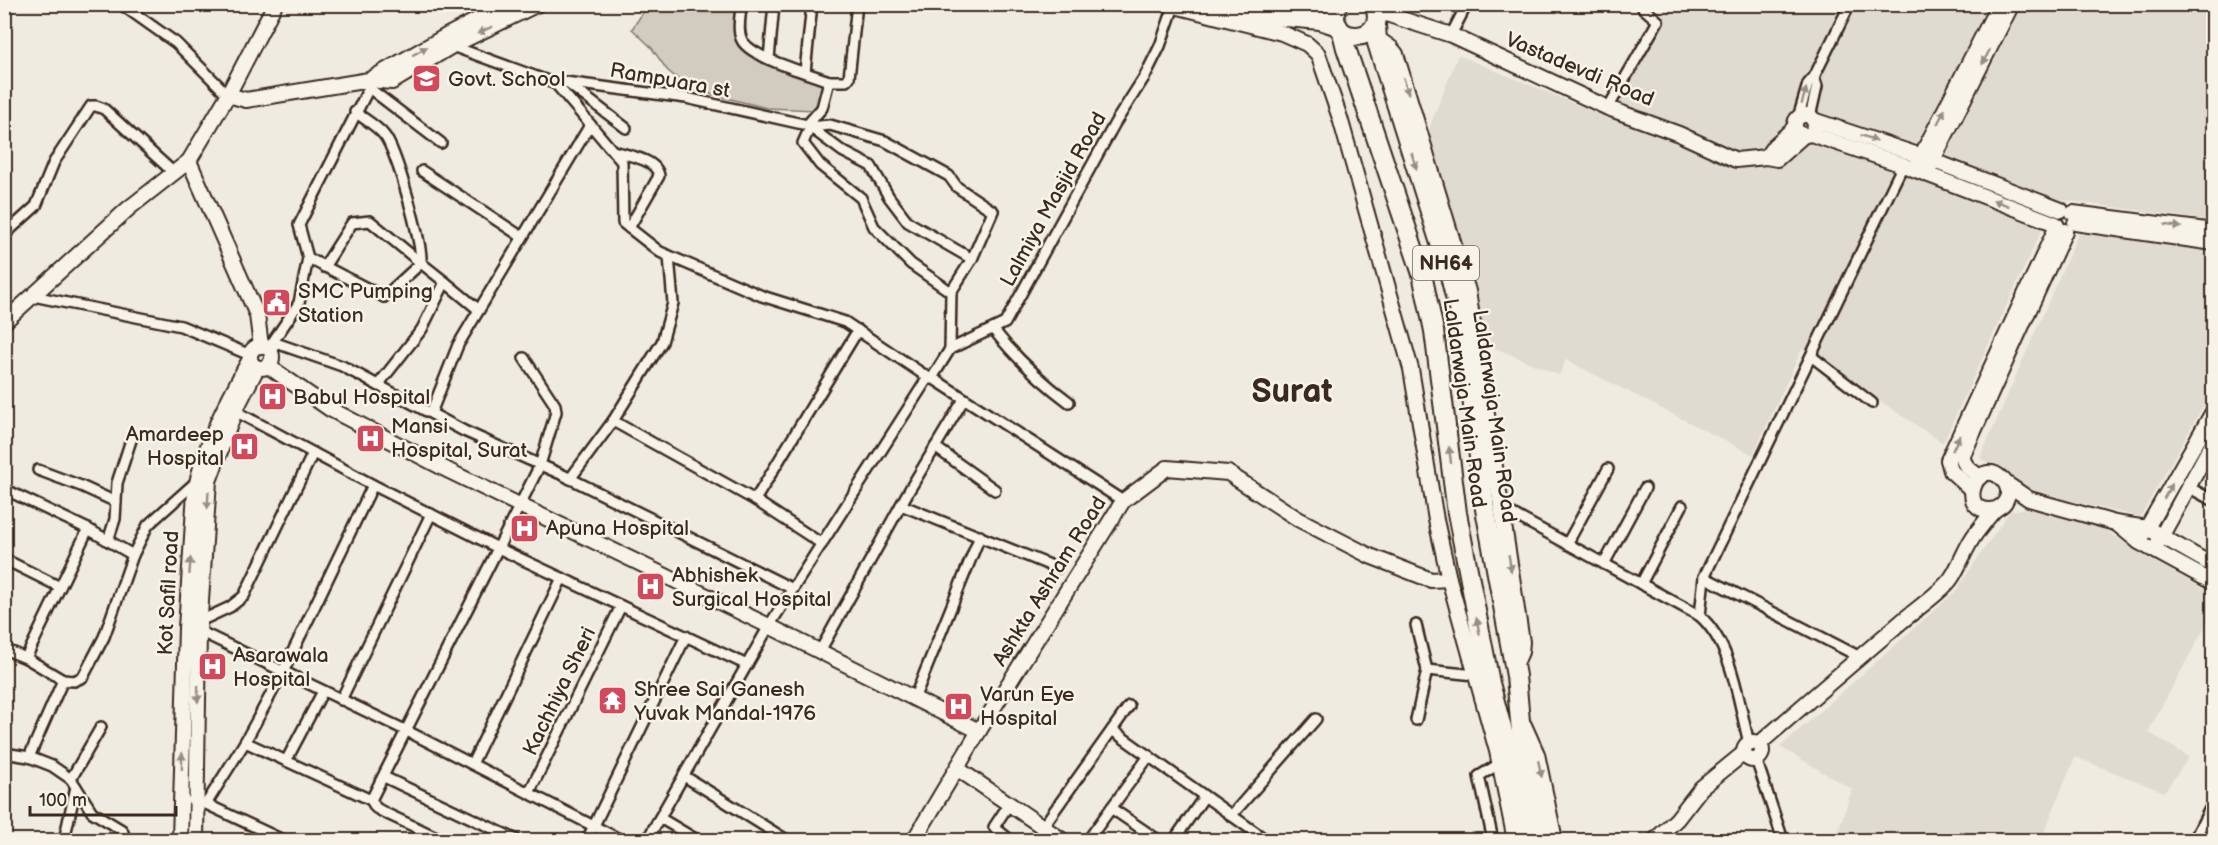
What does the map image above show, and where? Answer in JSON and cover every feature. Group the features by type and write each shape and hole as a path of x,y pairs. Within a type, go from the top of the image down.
{"highway":[{"path":"1220,4 1263,15 1320,20 1354,37 1367,34 1376,20"},
{"name":"NH64","path":"1338,4 1335,12 1340,29"},
{"name":"Laldarwaja Main ROad","path":"1376,20 1449,272 1465,337 1493,510 1520,715"},
{"name":"Laldarwaja Main Road","path":"1340,29 1422,274 1434,331 1481,682"},
{"name":"NH64","path":"1481,682 1542,840"},
{"name":"NH64","path":"1520,715 1512,763 1529,840"}],"street":[{"path":"4,11 8,4"},
{"path":"121,4 176,43 228,95 246,100 369,84 449,41 508,4"},
{"path":"4,322 129,208 189,161 228,95 275,4"},
{"path":"449,41 538,4"},
{"path":"741,4 740,31 743,42 762,56 829,81 846,81 849,78 857,4"},
{"path":"770,59 774,4"},
{"path":"805,72 812,4"},
{"path":"1269,4 1320,20"},
{"path":"1451,35 1467,4"},
{"path":"1608,108 1658,21 1643,8 1645,4"},
{"path":"1805,125 1808,84 1850,4"},
{"path":"1927,158 1999,4"},
{"path":"1700,616 1704,577 1811,356 1915,170 1927,158 2012,4"},
{"path":"1171,5 1282,33 1307,44 1318,54 1340,118 1411,369 1436,520 1449,579 1481,682 1427,670"},
{"name":"Lalmiya Masjid Road","path":"950,349 1005,323 1109,133 1145,76 1160,46 1171,5"},
{"name":"Vastadevdi Road","path":"1376,20 1451,35 1608,108 1679,134 1736,160 1766,157 1777,159 1805,125"},
{"path":"449,41 554,83 622,162 623,223 660,252 762,296 845,322 1123,501"},
{"path":"829,81 822,108 808,126 803,143 820,165 861,198 874,227 911,264 951,292"},
{"path":"565,82 626,128"},
{"name":"Rampuara st","path":"554,83 565,82 686,98 808,126"},
{"path":"261,355 299,303 308,258 299,225 369,84"},
{"path":"369,84 441,143"},
{"path":"4,235 36,206 54,162 91,106 104,109 174,173"},
{"path":"308,258 384,297 421,263 422,254 414,222 397,164 385,135 355,112"},
{"path":"431,413 458,345 590,124"},
{"path":"647,840 769,626 925,381 930,378 950,349 951,292 972,259 993,211 957,187 949,176 885,141 830,125 808,126"},
{"path":"1805,125 1927,158 2064,221 2214,231"},
{"path":"1805,125 1915,170 2064,221 2214,243"},
{"path":"808,126 842,151 871,166 889,197 908,222 972,259"},
{"path":"613,151 648,163 658,171 659,176 629,228"},
{"path":"189,161 257,315 261,355 330,409 519,506 769,626 979,731"},
{"path":"422,171 522,237"},
{"path":"324,267 352,223 370,220 479,310"},
{"path":"1980,477 1970,470 1963,460 1963,455 2064,221"},
{"path":"1972,490 1951,471 1948,460 2064,221"},
{"path":"570,479 613,421 662,342 673,303 669,256"},
{"path":"378,385 422,329 445,282"},
{"path":"33,296 181,326 261,355 342,366 475,436 570,479 793,589"},
{"path":"993,329 1009,350 1039,380 1069,402"},
{"path":"755,500 858,330"},
{"name":"Kot Safil road","path":"180,840 181,797 209,481 235,411 261,355"},
{"name":"Kot Safil road","path":"196,840 201,802 195,626 197,481 224,406 261,355"},
{"path":"1811,356 1872,403"},
{"path":"371,800 540,465 556,412 555,405 525,358"},
{"path":"820,651 964,399"},
{"path":"2139,542 2214,410"},
{"path":"235,411 373,485 498,548 747,665"},
{"path":"613,421 755,500 822,544"},
{"path":"108,541 115,519 117,483 132,437"},
{"path":"2154,550 2214,440"},
{"path":"936,447 995,490"},
{"path":"195,626 230,607 244,596 314,453"},
{"name":"Ashkta Ashram Road","path":"914,840 979,731 1123,501 1167,468 1228,473 1298,519 1370,556 1431,580 1449,579"},
{"path":"1567,544 1608,469"},
{"path":"38,470 116,502"},
{"path":"2029,499 1984,509 1972,496 1973,484 1980,477 1993,474 1999,476 2029,499 2115,523 2147,528 2214,566"},
{"path":"4,649 26,658 63,680 75,681 83,677 104,636 143,533 153,519 197,481"},
{"path":"1655,840 1677,819 1701,788 1752,750 1950,580 1974,536 2001,505 2008,490 2007,484"},
{"path":"201,802 246,742 283,672 373,485"},
{"path":"2188,487 2214,501"},
{"path":"1604,564 1644,488"},
{"path":"4,500 7,490 88,529 133,555"},
{"path":"1974,536 1977,504"},
{"path":"901,506 1057,568"},
{"path":"1641,584 1682,506"},
{"path":"1493,510 1509,512 1700,616 1712,627 1722,645 1752,750 1783,840"},
{"path":"1436,520 1457,513"},
{"path":"341,700 431,514"},
{"path":"2115,523 2139,542 2214,583"},
{"path":"26,658 88,529"},
{"path":"914,699 980,536"},
{"path":"4,559 60,587"},
{"path":"1704,577 1860,657"},
{"path":"472,764 562,578"},
{"name":"Kachhiya Sheri","path":"529,793 621,606"},
{"path":"1416,625 1427,670 1416,720"},
{"path":"195,626 621,840"},
{"path":"587,840 686,636"},
{"path":"29,757 63,680"},
{"path":"286,761 323,691"},
{"path":"1042,828 1129,706"},
{"path":"1520,715 1537,754 1555,840"},
{"path":"1231,816 1316,719"},
{"path":"64,840 73,783 101,727"},
{"path":"1112,730 1265,840"},
{"path":"246,742 371,800 376,808 443,840"},
{"path":"4,753 29,757 52,766 73,783 92,812 122,830 126,840"},
{"path":"1088,840 1149,756"},
{"path":"1493,840 1479,776 1512,763 1515,840"},
{"path":"958,769 1062,840"},
{"path":"684,776 784,840"},
{"path":"384,777 517,840"},
{"path":"1174,840 1204,796"},
{"path":"181,797 201,802 283,840"},
{"path":"2194,840 2214,801"},
{"path":"1009,804 994,827 1010,840"},
{"path":"1111,808 1158,840"},
{"path":"660,818 697,840"}],"shaded area":[{"path":"648,5 738,5 741,43 826,82 816,110 767,108 690,89 667,70 651,47 632,29"},
{"path":"1668,5 2213,5 2213,221 2056,199 1943,443 1802,349 1753,455 1566,360 1559,375 1479,341 1426,136 1458,55 1611,119"},
{"path":"2079,232 2213,249 2213,389 2140,517 2024,490 1980,458"},
{"path":"2033,507 2106,530 2138,552 2213,594 2213,612 2148,732 2189,757 2164,792 2075,757 2041,840 1835,840 1852,789 1780,747 1955,592 2010,511"}],"place":[{"name":"Govt. School","path":"427,79"},
{"name":"SMC Pumping Station","path":"277,303"},
{"name":"Babul Hospital","path":"272,397"},
{"name":"Mansi Hospital, Surat","path":"370,438"},
{"name":"Amardeep Hospital","path":"245,446"},
{"name":"Apuna Hospital","path":"525,528"},
{"name":"Abhishek Surgical Hospital","path":"651,587"},
{"name":"Asarawala Hospital","path":"212,667"},
{"name":"Shree Sai Ganesh Yuvak Mandal-1976","path":"613,701"},
{"name":"Varun Eye Hospital","path":"959,706"}],"district":[{"name":"Surat","path":"1292,390"}]}
